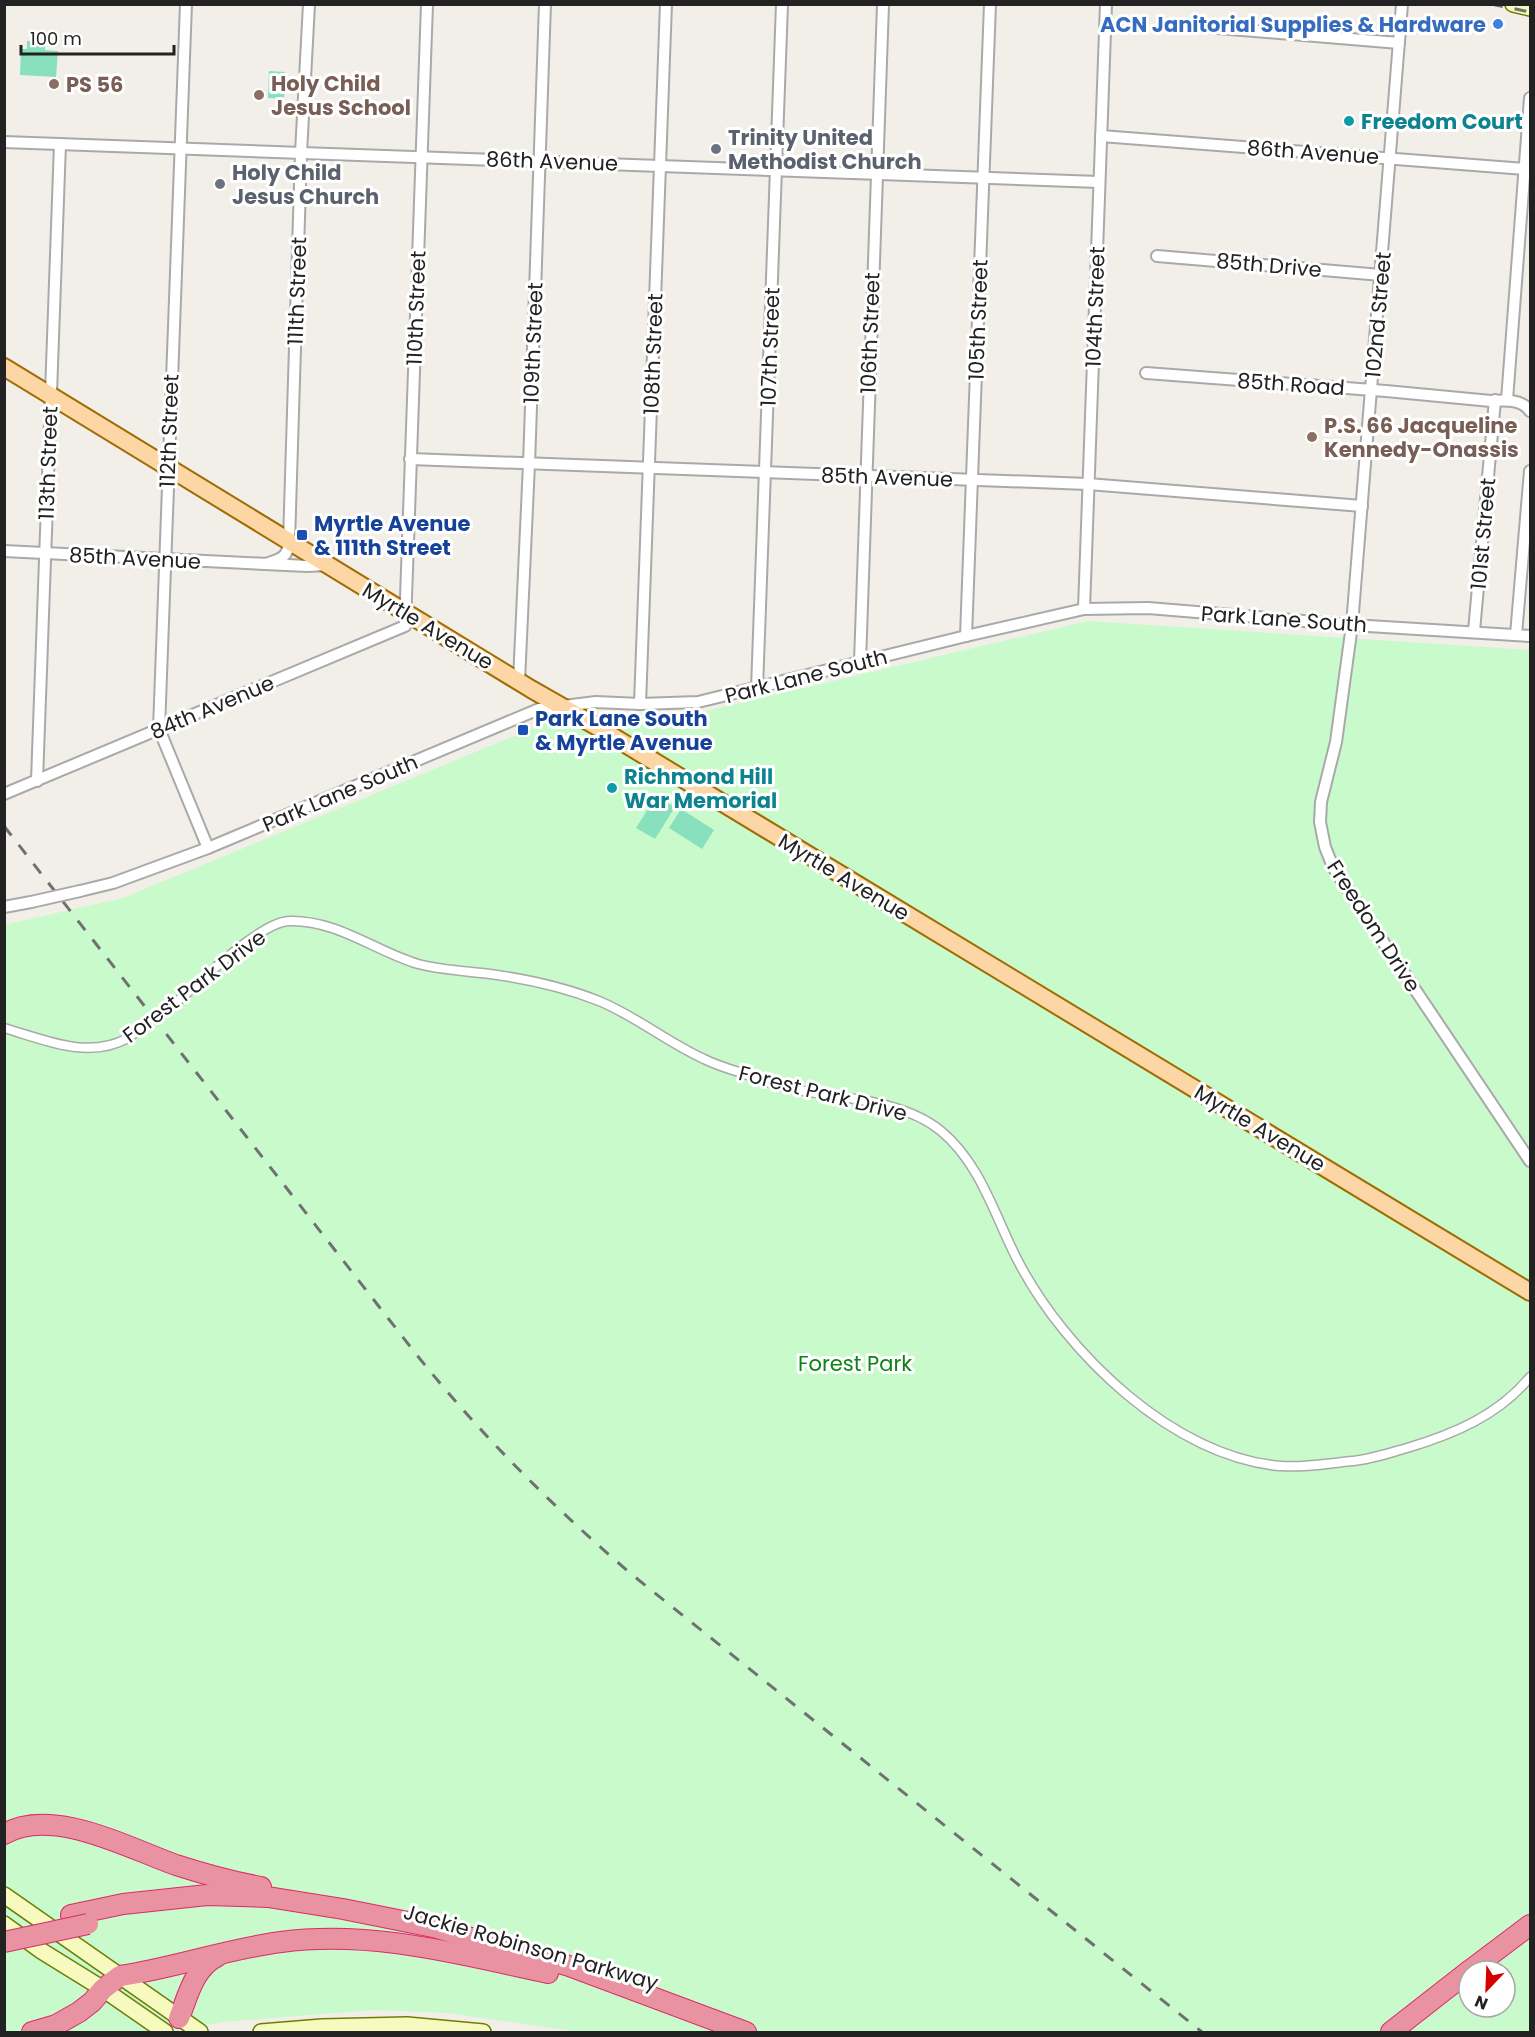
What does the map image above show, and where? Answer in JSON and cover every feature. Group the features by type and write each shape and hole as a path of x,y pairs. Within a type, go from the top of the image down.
{"highway":[{"path":"5,1834 32,1824 78,1829 180,1866 234,1881 297,1894 321,1905"},
{"name":"Jackie Robinson Parkway","path":"4,1942 79,1920 123,1904 199,1895 255,1896 321,1905 433,1927 569,1966 746,2032"},
{"name":"Jackie Robinson Parkway","path":"4,1929 180,1910 232,1908 274,1911 412,1936 492,1956 663,2010 720,2032"},
{"path":"1485,1959 1530,1925"},
{"path":"32,2032 56,2025 79,2012 120,1976 281,1942 359,1938 425,1947 548,1973"},
{"path":"1507,1959 1530,1941"},
{"path":"171,2012 207,1963 226,1953"},
{"path":"1391,2032 1457,1980"},
{"path":"1412,2032 1457,1997"}],"main road":[{"path":"1513,4 1530,8"},
{"name":"Myrtle Avenue","path":"4,367 519,681 1529,1287"},
{"path":"4,1895 200,2032"},
{"path":"4,1924 165,2032"},
{"path":"103,1989 171,2012"},
{"path":"261,2032 322,2027 406,2025 483,2032"}],"street":[{"name":"112th Street","path":"186,4 159,729 207,848"},
{"name":"111th Street","path":"289,542 301,153 309,4"},
{"name":"110th Street","path":"405,611 427,4"},
{"name":"109th Street","path":"519,681 545,4"},
{"name":"108th Street","path":"640,704 666,4"},
{"name":"107th Street","path":"757,689 782,4"},
{"name":"106th Street","path":"860,662 883,4"},
{"name":"105th Street","path":"966,636 990,4"},
{"name":"104th Street","path":"1084,609 1106,4"},
{"name":"102nd Street","path":"1352,625 1402,4"},
{"path":"1169,24 1399,43"},
{"path":"1530,98 1507,400 1520,403 1530,411"},
{"name":"86th Avenue","path":"1101,136 1525,169"},
{"name":"86th Avenue","path":"4,142 1099,182"},
{"name":"113th Street","path":"37,781 60,144"},
{"name":"85th Drive","path":"1157,256 1381,275"},
{"name":"85th Road","path":"1146,373 1507,400"},
{"name":"101st Street","path":"1474,631 1495,400"},
{"name":"85th Avenue","path":"410,459 1088,484 1362,506"},
{"name":"101st Street","path":"1516,635 1530,471"},
{"path":"266,564 282,558 288,552 289,542"},
{"name":"85th Avenue","path":"4,551 307,566 328,565"},
{"name":"Park Lane South","path":"4,907 112,883 207,848 539,710 596,702 640,704 698,702 1084,609 1148,608 1352,625 1530,636"},
{"name":"84th Avenue","path":"4,794 405,626 405,611"},
{"name":"Freedom Drive","path":"1352,625 1336,742 1321,802 1320,822 1325,847 1333,867 1530,1161"},
{"name":"Forest Park Drive","path":"4,1028 77,1048 99,1049 116,1045 180,999 254,936 285,920 319,924 357,937 400,958 423,965 541,982 600,1001 702,1058 743,1074 788,1088 866,1101 914,1114 941,1131 967,1159 986,1191 1018,1263 1061,1329 1140,1407 1213,1449 1250,1460 1282,1466 1370,1459 1438,1439 1480,1420 1518,1392 1530,1377"}],"green space":[{"path":"27,41 45,42 45,50 58,51 56,77 20,75 21,49 27,49"},
{"path":"269,71 285,72 284,99 268,98"},
{"name":"Forest Park","path":"1088,621 1530,650 1530,2032 580,2032 447,2013 373,2010 223,2022 168,2032 5,2032 4,925 123,898 555,719 706,711"},
{"path":"656,796 675,807 655,839 636,828"},
{"path":"681,809 714,830 702,849 669,828"}],"railway":[{"path":"1491,4 1530,12"},
{"path":"4,826 416,1354 491,1441 572,1521 630,1573 1202,2032"}],"place":[{"name":"ACN Janitorial Supplies & Hardware","path":"1498,24"},
{"name":"PS 56","path":"54,84"},
{"name":"Holy Child Jesus School","path":"259,95"},
{"name":"Freedom Court","path":"1349,121"},
{"name":"Trinity United Methodist Church","path":"716,149"},
{"name":"Holy Child Jesus Church","path":"220,184"},
{"name":"P.S. 66 Jacqueline Kennedy-Onassis","path":"1312,437"},
{"name":"Myrtle Avenue & 111th Street","path":"302,535"},
{"name":"Park Lane South & Myrtle Avenue","path":"523,730"},
{"name":"Richmond Hill War Memorial","path":"612,788"}]}
